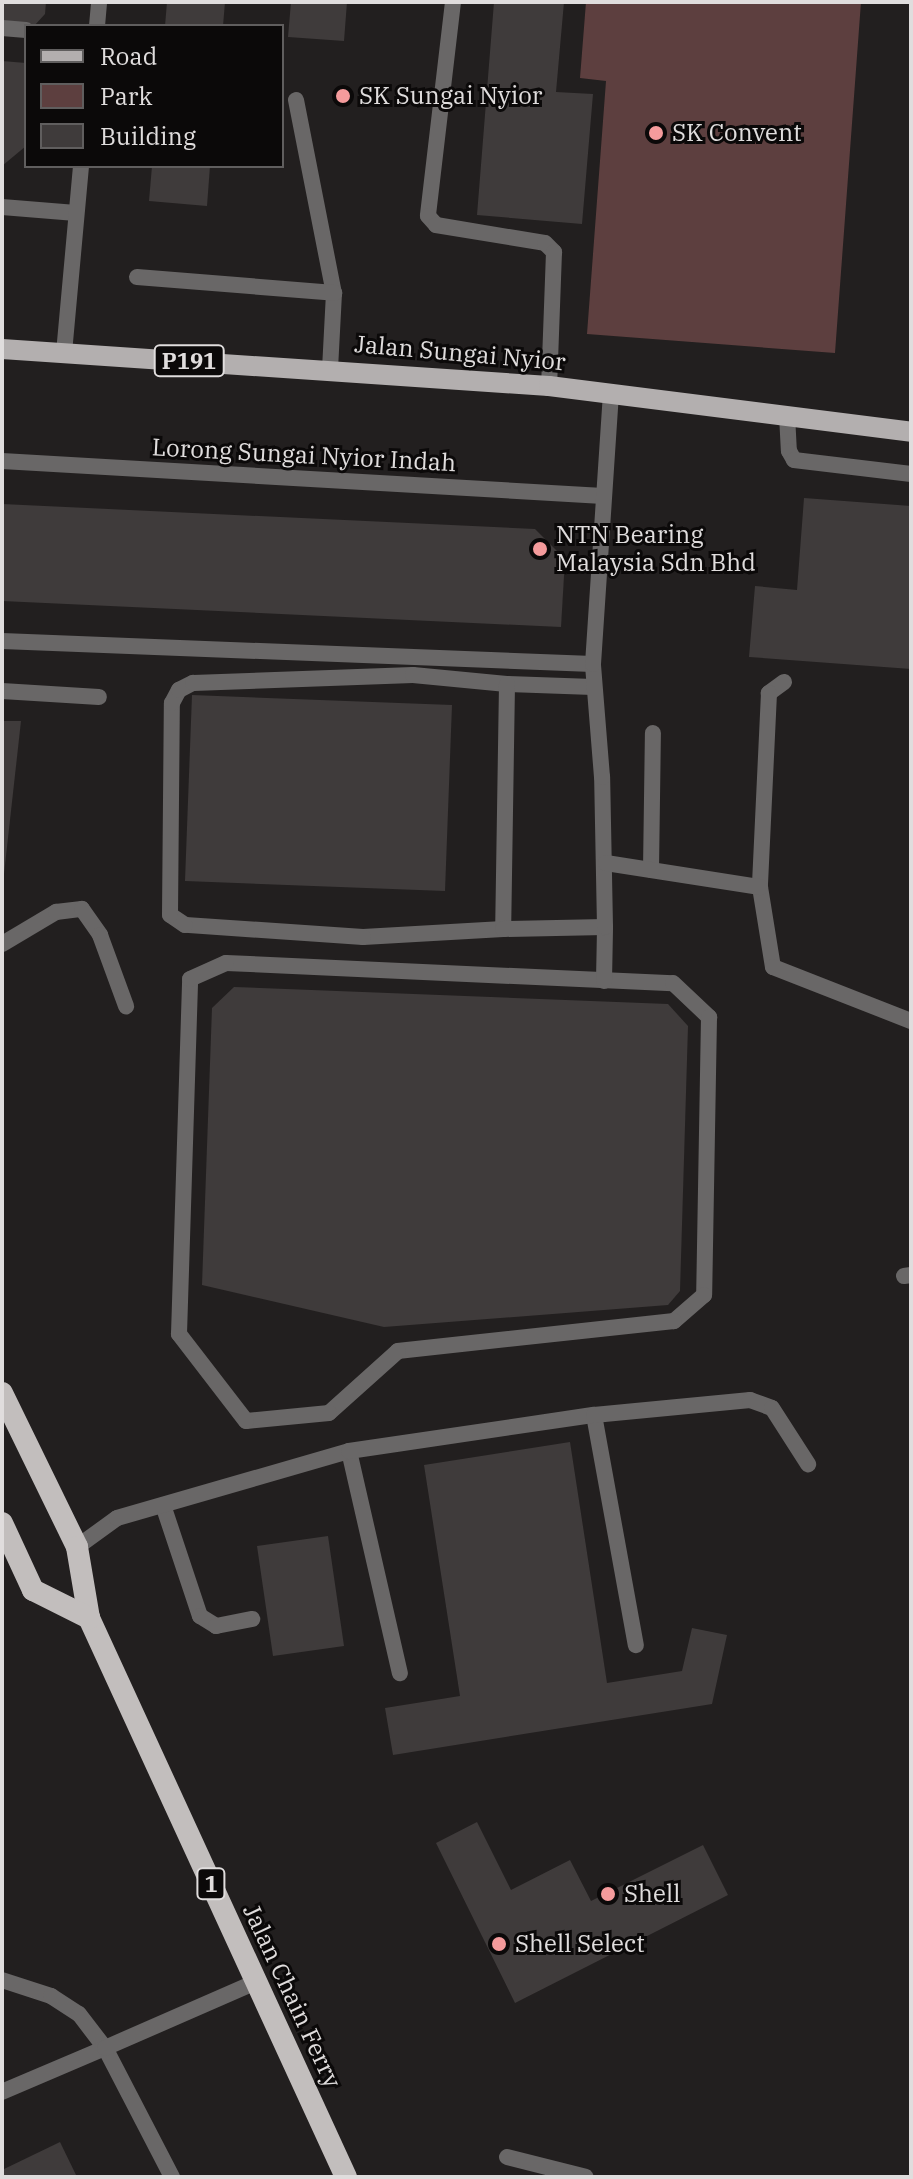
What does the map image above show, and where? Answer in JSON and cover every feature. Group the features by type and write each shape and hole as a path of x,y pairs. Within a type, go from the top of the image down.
{"highway":[{"name":"Jalan Chain Ferry","path":"2,1393 77,1547 89,1618 346,2177"},
{"path":"2,1523 33,1590 89,1618"}],"main road":[{"name":"Jalan Sungai Nyior","path":"2,349 549,386 911,432"}],"street":[{"path":"97,24 99,2"},
{"path":"453,2 428,216 436,225 545,243 554,252 549,386"},
{"path":"2,28 24,30"},
{"path":"296,100 334,293 330,369"},
{"path":"64,353 81,168"},
{"path":"2,207 76,213"},
{"path":"137,277 334,293"},
{"path":"604,981 606,863 593,664 611,393"},
{"path":"787,415 794,460 911,474"},
{"name":"Lorong Sungai Nyior Indah","path":"2,461 603,496"},
{"path":"2,641 593,664"},
{"path":"593,687 507,684 413,675 193,683 179,690 172,703 170,915 185,925 363,937 605,927"},
{"path":"784,682 769,693 760,887 773,967 911,1021"},
{"path":"503,929 507,684"},
{"path":"2,691 99,697"},
{"path":"651,870 653,733"},
{"path":"606,863 760,887"},
{"path":"2,944 56,912 82,909 100,935 126,1006"},
{"path":"226,963 604,981 673,983 709,1017 704,1295 674,1321 398,1351 329,1413 246,1421 179,1334 190,979 226,963"},
{"path":"77,1547 117,1518 349,1451 594,1415 750,1400 772,1408 808,1464"},
{"path":"594,1415 636,1645"},
{"path":"349,1451 400,1673"},
{"path":"163,1505 200,1616 216,1626 252,1619"},
{"path":"2,1980 51,1996 79,2014 105,2048 172,2177"},
{"path":"2,2092 256,1982"},
{"path":"507,2157 586,2177"}],"green space":[{"path":"586,2 861,2 835,353 587,334 606,81 580,78"}],"building":[{"path":"2,2 46,2 45,14 36,24 2,23"},
{"path":"167,2 225,2 223,24 165,24"},
{"path":"291,2 347,2 344,41 288,37"},
{"path":"494,2 564,2 556,92 593,94 582,224 477,215"},
{"path":"2,61 24,63 24,148 2,166"},
{"path":"152,168 210,168 207,206 149,201"},
{"path":"804,498 911,506 911,669 749,657 755,586 797,590"},
{"path":"2,504 535,529 565,559 561,627 2,601"},
{"path":"192,695 452,705 445,891 185,881"},
{"path":"2,721 21,721 4,874 2,873"},
{"path":"234,987 668,1004 688,1026 680,1291 668,1305 384,1327 202,1285 212,1008"},
{"path":"570,1442 607,1683 682,1671 692,1628 727,1635 712,1704 393,1755 385,1708 460,1696 424,1465"},
{"path":"328,1536 344,1646 273,1656 257,1546"},
{"path":"477,1822 511,1890 570,1860 591,1901 703,1845 728,1895 515,2003 436,1843"},
{"path":"60,2142 77,2177 2,2177 2,2170"}],"place":[{"name":"SK Sungai Nyior","path":"343,96"},
{"name":"SK Convent","path":"656,133"},
{"name":"NTN Bearing Malaysia Sdn Bhd","path":"540,549"},
{"name":"Shell","path":"608,1894"},
{"name":"Shell Select","path":"499,1944"}]}
